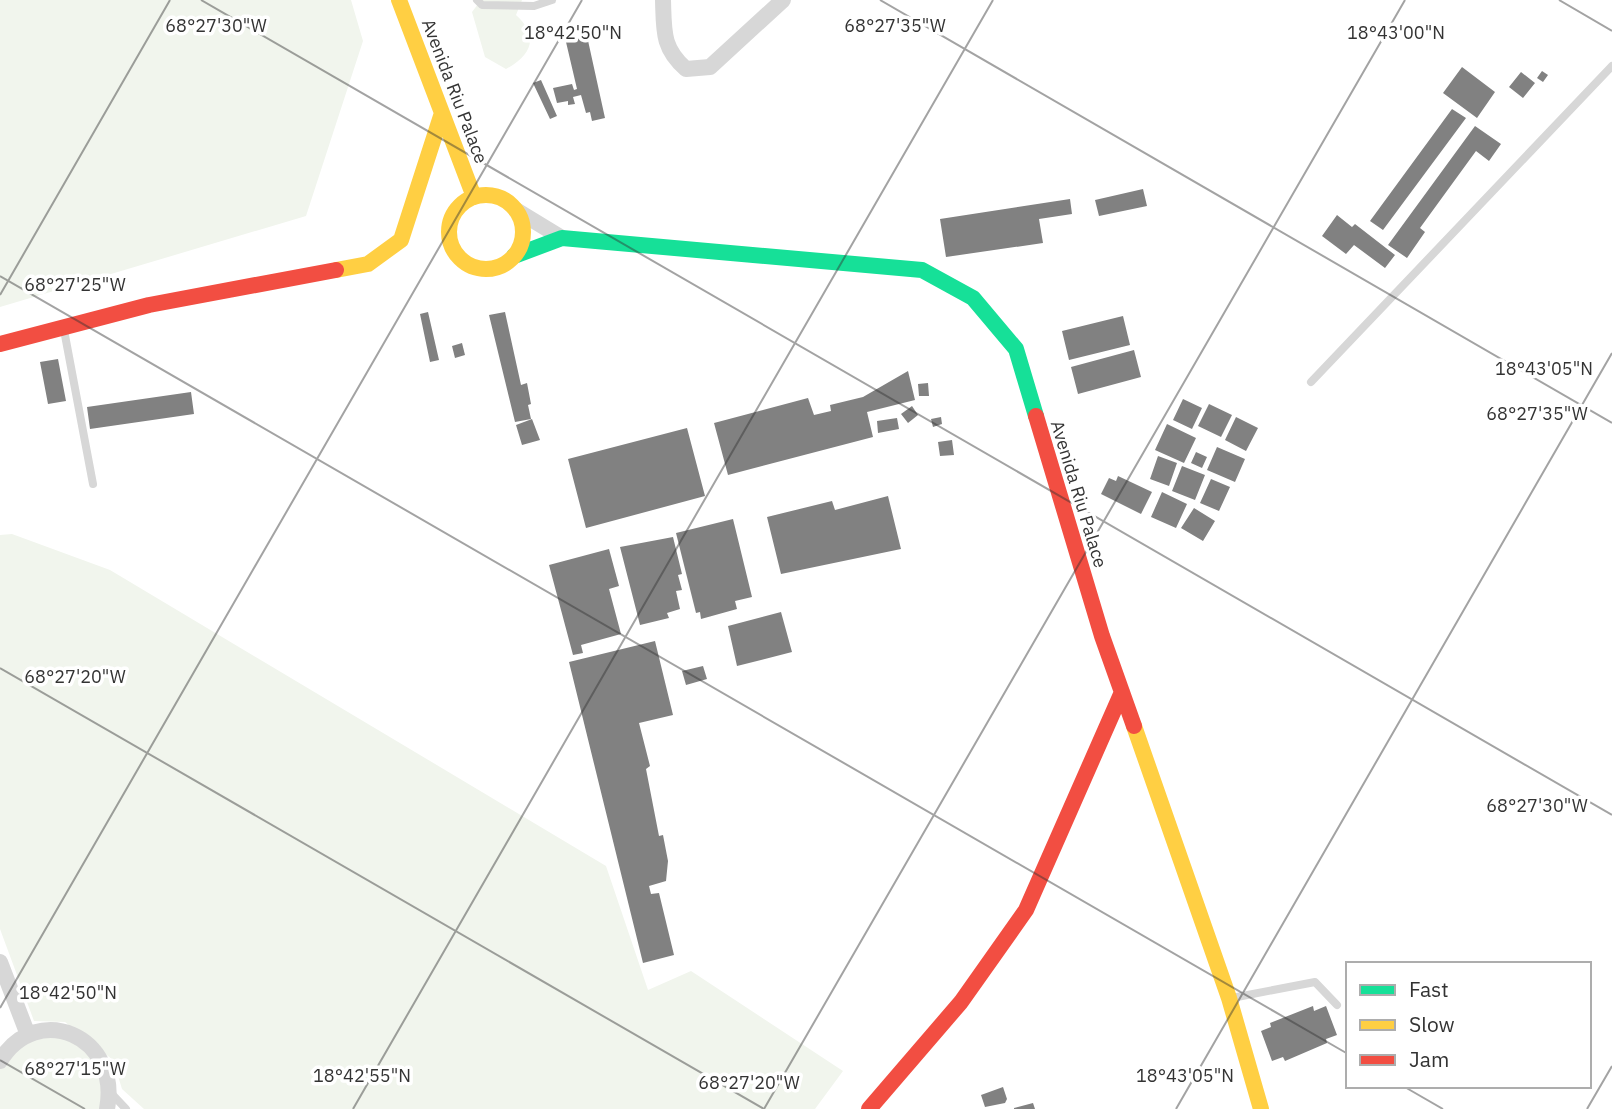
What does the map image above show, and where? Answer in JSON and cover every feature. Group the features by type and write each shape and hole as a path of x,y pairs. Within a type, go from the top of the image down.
{"street":[{"name":"Avenida Riu Palace","path":"399,0 474,197"},
{"path":"663,0 664,38 673,58 686,69 710,67 782,0"},
{"path":"0,344 149,305 368,264 401,240 442,113"},
{"path":"474,197 497,197 516,210 523,233 514,256 505,264 481,269 459,258 452,247 450,223 455,212 474,197"},
{"name":"Avenida Riu Palace","path":"516,210 562,238"},
{"name":"Avenida Riu Palace","path":"514,256 537,244 562,238 922,270 973,298 1016,349 1063,510 1122,692 1265,1107"},
{"path":"869,1109 961,1002 1026,910 1122,692"},
{"path":"0,962 28,1035"},
{"path":"0,1061 16,1042 28,1035 61,1031 91,1046 105,1067 110,1092 107,1109"}],"lane":[{"path":"477,0 482,5 534,6 551,0"},
{"path":"1311,382 1612,66"},
{"path":"64,327 93,484"},
{"path":"1229,998 1315,982 1337,1005"},
{"path":"110,1092 127,1109"}],"shaded area":[{"path":"0,0 351,0 363,41 306,216 0,307"},
{"path":"481,0 522,0 516,15 528,31 529,45 521,58 506,69 485,57 472,12"},
{"path":"12,534 110,570 606,866 648,990 691,971 843,1071 815,1109 144,1109 122,1089 113,1060 65,1022 34,1021 0,929 0,535"},
{"path":"44,1031 91,1046 107,1109 0,1109 0,1061"}],"building":[{"path":"587,36 605,118 592,121 590,112 586,113 581,95 573,97 575,104 568,105 568,101 557,103 553,88 572,84 574,90 577,89 566,42"},
{"path":"1462,67 1495,92 1477,118 1443,93"},
{"path":"1542,71 1548,75 1543,82 1537,78"},
{"path":"1521,72 1535,83 1523,98 1509,87"},
{"path":"541,80 557,116 550,119 533,83"},
{"path":"1452,109 1466,118 1383,230 1370,221"},
{"path":"1475,126 1501,144 1489,161 1476,151 1420,228 1425,232 1407,258 1388,245"},
{"path":"1143,189 1147,206 1099,216 1095,200"},
{"path":"1070,199 1072,214 1039,219 1043,243 946,257 940,219"},
{"path":"1337,215 1352,227 1355,224 1395,255 1385,268 1354,245 1346,254 1322,236"},
{"path":"428,312 439,360 430,362 420,314"},
{"path":"505,312 521,385 527,383 531,404 528,405 531,419 515,422 489,315"},
{"path":"1123,316 1130,345 1069,360 1062,331"},
{"path":"462,343 465,355 455,358 452,346"},
{"path":"1134,350 1141,377 1078,394 1071,367"},
{"path":"58,359 66,401 48,404 40,362"},
{"path":"908,371 915,400 867,412 873,437 728,475 714,423 808,398 814,415 831,411 830,405 863,397"},
{"path":"928,383 929,396 919,396 918,384"},
{"path":"191,392 194,414 90,429 87,407"},
{"path":"1183,399 1202,408 1192,429 1173,420"},
{"path":"1209,404 1232,415 1221,437 1198,426"},
{"path":"912,406 918,415 908,423 901,414"},
{"path":"941,417 942,424 933,427 931,419"},
{"path":"1236,417 1258,428 1246,451 1225,440"},
{"path":"897,418 899,429 878,433 877,421"},
{"path":"532,419 540,440 522,445 516,425"},
{"path":"1167,424 1196,438 1184,463 1155,450"},
{"path":"687,428 705,496 586,528 568,459"},
{"path":"952,440 954,455 940,456 938,442"},
{"path":"1217,447 1245,459 1235,482 1207,470"},
{"path":"1196,452 1207,457 1202,468 1191,463"},
{"path":"1158,456 1177,463 1169,486 1150,479"},
{"path":"1182,466 1205,475 1195,500 1172,491"},
{"path":"1118,476 1152,492 1141,514 1101,494 1109,478 1116,481"},
{"path":"1211,479 1230,487 1219,511 1200,503"},
{"path":"1162,492 1187,504 1176,528 1151,517"},
{"path":"888,496 901,549 781,574 767,517 832,501 835,510"},
{"path":"1194,508 1215,521 1203,541 1181,528"},
{"path":"733,519 752,597 735,601 737,609 701,619 700,612 696,613 676,533"},
{"path":"673,537 682,574 678,575 682,590 676,591 680,609 667,613 669,618 640,625 620,547"},
{"path":"609,549 619,586 609,589 621,634 581,645 583,653 573,655 549,565"},
{"path":"781,612 792,652 737,666 728,626"},
{"path":"655,641 673,715 639,723 650,766 646,769 659,836 663,835 668,861 666,881 649,886 651,894 659,893 674,955 643,963 569,662"},
{"path":"703,666 707,679 686,685 682,671"},
{"path":"1313,1006 1314,1011 1326,1006 1337,1035 1326,1039 1327,1043 1285,1061 1283,1057 1272,1061 1261,1031 1271,1027 1270,1023"},
{"path":"1003,1087 1007,1099 1005,1103 985,1107 981,1095"},
{"path":"1033,1103 1035,1109 1014,1109 1014,1108"}],"traffic: fast":[{"path":"514,256 562,238 922,270 973,298 1016,349 1036,416"}],"traffic: slow":[{"path":"399,0 474,197"},
{"path":"336,270 368,264 401,240 442,113"},
{"path":"486,195 500,198 512,206 520,218 523,232 520,246 512,258 500,266 486,269 472,266 460,258 452,246 449,232 452,218 460,206 472,198 486,195"},
{"path":"1134,726 1229,998 1261,1109"}],"traffic: jam":[{"path":"0,344 149,305 336,270"},
{"path":"1036,416 1102,636 1134,726"},
{"path":"869,1109 961,1002 1026,910 1122,692"}]}
